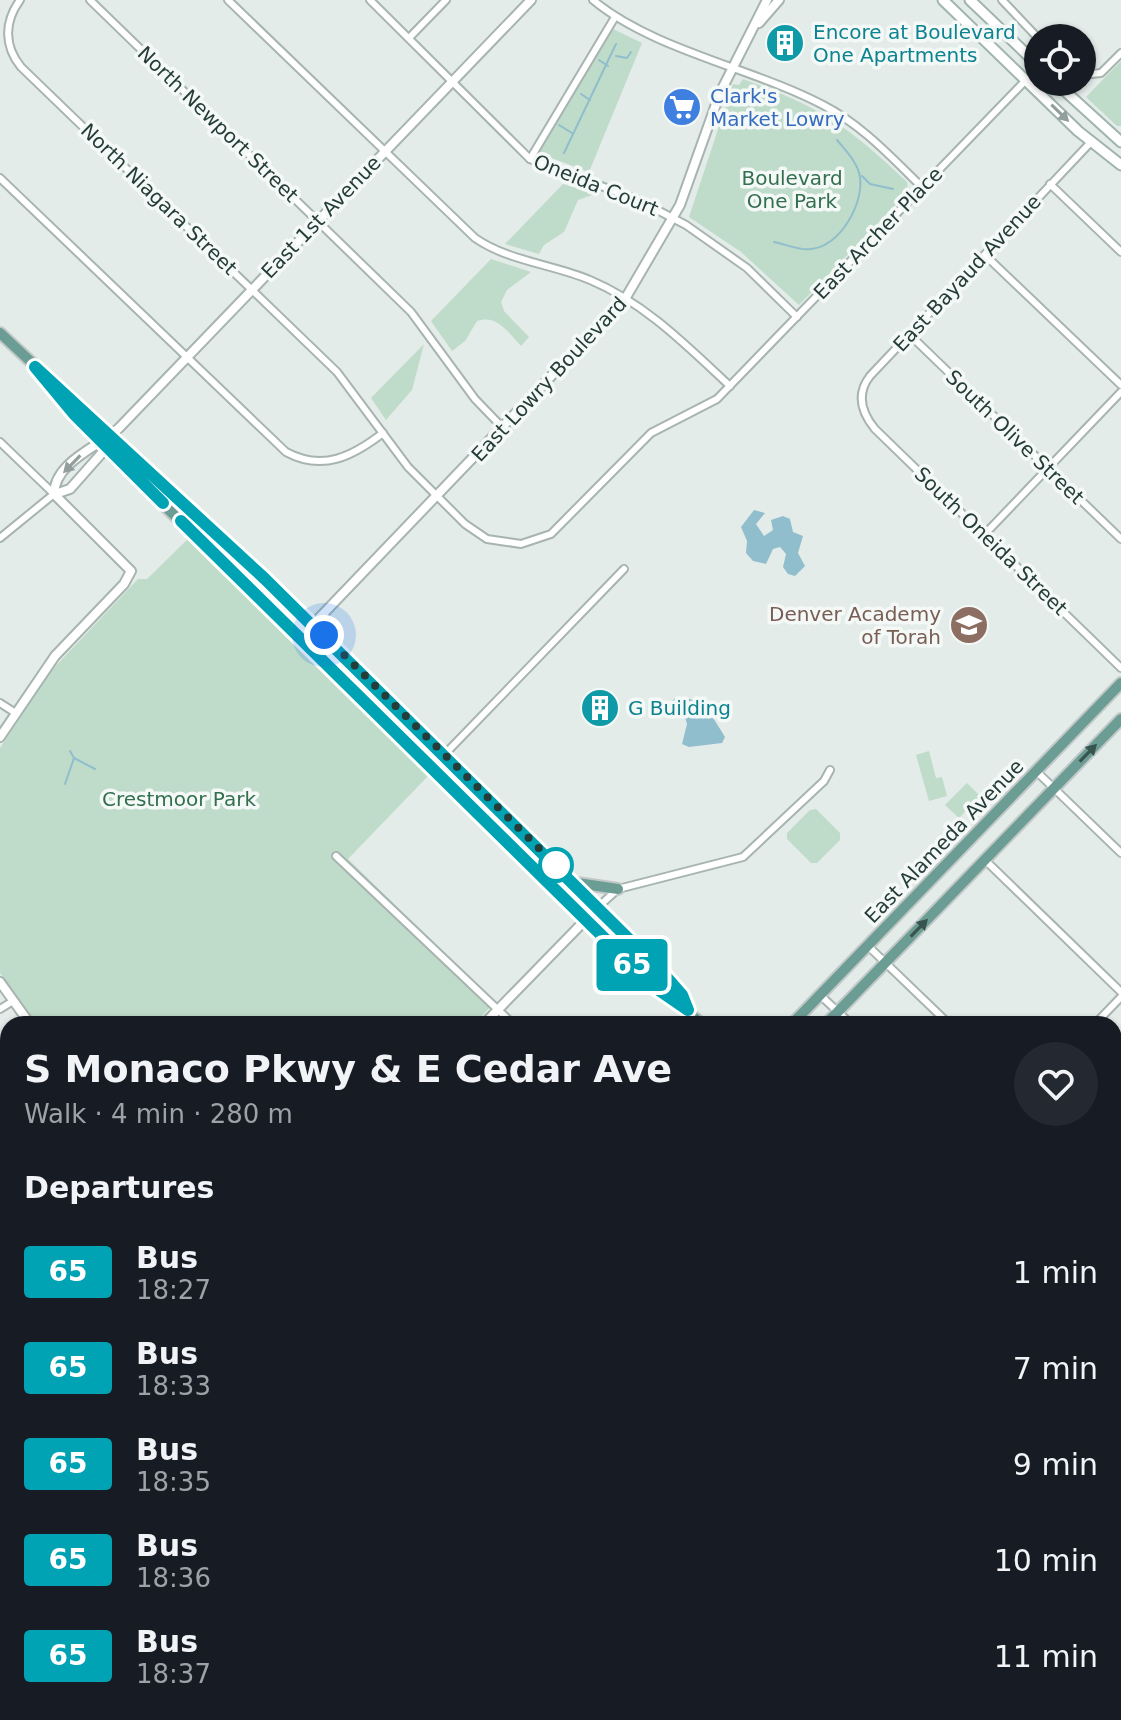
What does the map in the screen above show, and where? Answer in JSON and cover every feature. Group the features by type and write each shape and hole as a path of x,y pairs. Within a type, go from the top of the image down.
{"main road":[{"path":"943,0 1024,78"},
{"path":"970,0 1024,52"},
{"path":"1043,96 1091,142 1121,165"},
{"path":"1070,96 1120,141"},
{"path":"0,333 313,625 445,754 668,979 682,995 688,1010"},
{"path":"35,367 103,444 653,986 694,1016"},
{"name":"East Alameda Avenue","path":"800,1016 1121,683"},
{"path":"833,1016 1121,719"},
{"path":"387,721 409,733 429,752 445,754"},
{"path":"439,772 446,769 453,772 470,790 490,799"},
{"path":"572,881 618,889"}],"street":[{"name":"North Niagara Street","path":"20,0 12,12 7,33 17,61 344,380 408,467 437,497"},
{"name":"North Newport Street","path":"90,0 416,317 475,399 504,428"},
{"path":"228,0 481,243 577,274 625,299 682,340 730,386"},
{"name":"Oneida Court","path":"370,0 451,84 530,159 638,200 674,218 732,255 797,317"},
{"path":"409,38 446,0"},
{"name":"East 1st Avenue","path":"54,494 68,491 111,435 531,0"},
{"path":"593,0 615,17 838,113 865,132 922,187"},
{"name":"East Lowry Boulevard","path":"301,637 625,299 674,218 732,67 767,0"},
{"name":"East Lowry Boulevard","path":"751,33 779,0"},
{"path":"1002,0 1025,24"},
{"path":"530,159 615,17"},
{"path":"1096,74 1121,53"},
{"name":"East Archer Place","path":"437,497 487,539 503,544 537,541 563,524 651,433 706,407 730,386 1024,82"},
{"name":"East Bayaud Avenue","path":"864,412 861,398 863,385 1091,142"},
{"path":"0,178 273,443 292,455 314,461 333,461 353,454 383,433"},
{"path":"1050,184 1121,252"},
{"path":"986,256 1121,385"},
{"name":"South Olive Street","path":"910,335 1121,539"},
{"path":"984,535 1121,392"},
{"name":"South Oneida Street","path":"864,412 875,429 1121,668"},
{"path":"0,442 129,567 124,584 55,656 14,712 0,737"},
{"path":"0,538 54,494 58,478 103,444"},
{"path":"445,754 624,569"},
{"path":"0,703 14,712"},
{"path":"492,1016 618,889 743,857 777,828 830,770"},
{"path":"1036,771 1121,853"},
{"path":"336,856 504,1016"},
{"path":"985,860 1121,994 1102,1016"},
{"path":"868,946 941,1016"},
{"path":"0,982 24,1016"},
{"path":"820,995 843,1016"},
{"path":"0,1009 13,1001"}],"green space":[{"path":"613,29 642,43 589,172 538,153"},
{"path":"1121,61 1121,126 1117,126 1086,97 1096,96 1096,87"},
{"name":"Boulevard One Park","path":"743,79 793,99 832,120 907,182 908,192 799,305 741,252 689,217 733,84 739,85"},
{"path":"563,184 595,194 578,200 564,232 544,245 539,254 505,244"},
{"path":"491,259 531,272 507,290 501,302 504,311 529,337 521,346 502,326 484,319 477,321 465,341 452,351 431,321"},
{"path":"424,344 412,390 386,420 371,398"},
{"name":"Crestmoor Park","path":"190,537 430,774 348,859 495,1002 482,1016 30,1016 0,973 0,748 49,673 138,579 147,579"},
{"path":"929,751 936,778 942,777 947,796 929,801 916,755"},
{"path":"967,783 980,796 959,818 945,805"},
{"path":"816,809 840,833 840,840 817,863 811,863 787,839 787,833 810,810"}],"water":[{"path":"754,510 765,513 756,524 764,536 773,530 771,520 783,516 790,519 793,532 803,536 798,553 805,566 795,576 788,574 783,567 786,554 780,547 773,549 766,564 753,561 746,553 747,541 741,527"},
{"path":"677,697 693,700 706,710 725,737 722,743 689,747 682,744 687,724 685,717 670,710 669,703"}],"waterway":[{"path":"564,153 616,44"},
{"path":"616,56 627,58 631,52"},
{"path":"599,60 608,66"},
{"path":"581,94 590,100"},
{"path":"559,125 572,133"},
{"path":"774,242 811,249 831,241 848,222 858,199 860,177 854,162 837,140"},
{"path":"862,176 870,184 893,189"},
{"path":"70,751 74,758 95,769"},
{"path":"65,784 74,758"}],"bus line":[{"name":"65","path":"163,503 74,414 35,367 226,541 451,759 636,944 682,995 688,1010 653,986 181,521"}],"place":[{"name":"Encore at Boulevard One Apartments","path":"785,43"},
{"name":"Clark's Market Lowry","path":"682,107"},
{"name":"Denver Academy of Torah","path":"969,625"},
{"name":"G Building","path":"600,708"}],"route":[{"path":"324,635 556,865"}]}
